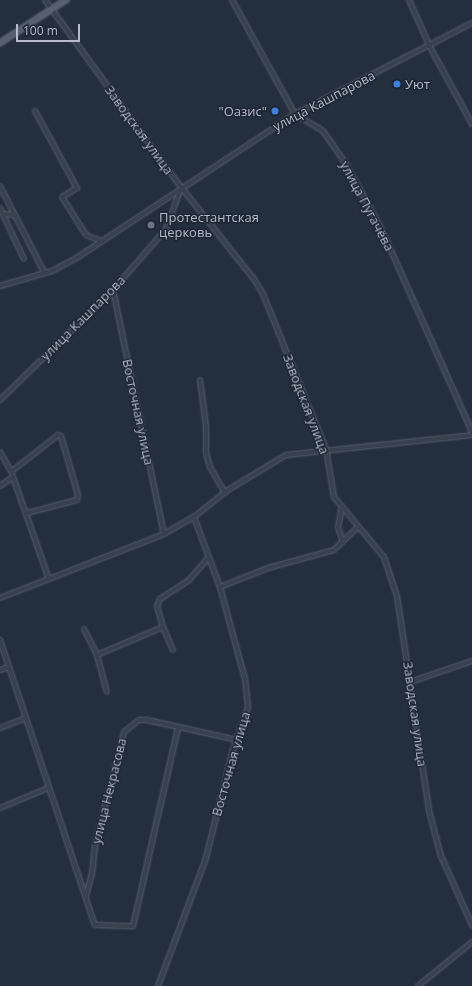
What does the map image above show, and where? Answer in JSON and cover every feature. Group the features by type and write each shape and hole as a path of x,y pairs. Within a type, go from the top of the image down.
{"main road":[{"path":"0,43 66,0"}],"street":[{"name":"Заводская улица","path":"45,0 181,187 254,279 263,294 326,449 334,497 384,557 397,596 429,811 441,856 472,925"},
{"name":"улица Пугачёва","path":"232,0 295,114 323,131 346,164 380,226 472,434"},
{"path":"409,0 430,47 472,124"},
{"name":"улица Кашпарова","path":"0,286 44,272 52,271 78,257 101,241 140,218 181,187 295,114 430,47 472,23"},
{"path":"35,111 77,188 62,197 86,236 101,241"},
{"path":"0,186 44,272"},
{"name":"улица Кашпарова","path":"0,400 113,290 166,229 181,187"},
{"path":"0,208 24,259"},
{"path":"3,214 15,215"},
{"name":"Восточная улица","path":"113,290 164,534"},
{"path":"200,380 206,426 206,453 210,467 225,493"},
{"path":"0,598 164,534 194,517 225,493 286,455 326,449 472,434"},
{"path":"12,471 58,435 61,436 78,495 77,500 27,513"},
{"path":"0,452 12,471 49,579"},
{"path":"0,486 13,477"},
{"path":"342,507 338,527 343,542"},
{"name":"Восточная улица","path":"158,986 206,858 237,740 248,707 245,679 220,587 194,517"},
{"path":"220,587 268,568 334,550 358,527"},
{"path":"173,650 163,627 157,606 160,599 189,580 209,556"},
{"path":"97,655 163,627"},
{"path":"84,629 97,655 108,692"},
{"path":"0,640 48,788 95,925 133,926 178,728"},
{"path":"410,682 472,661"},
{"path":"0,670 9,667"},
{"path":"0,728 26,718"},
{"name":"улица Некрасова","path":"86,897 92,874 95,845 124,732 139,720 237,740"},
{"path":"0,808 48,788"},
{"path":"418,986 472,942"}],"place":[{"name":"Уют","path":"397,84"},
{"name":"\"Оазис\"","path":"275,111"},
{"name":"Протестантская церковь","path":"151,225"}]}
